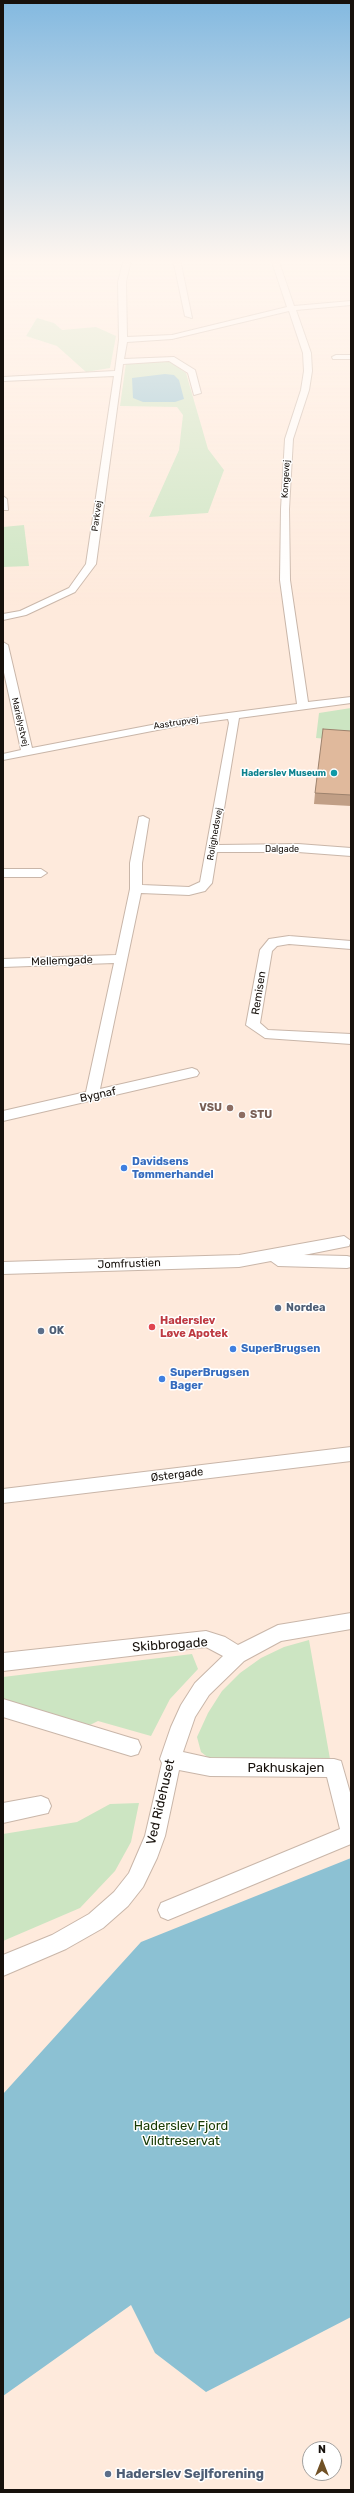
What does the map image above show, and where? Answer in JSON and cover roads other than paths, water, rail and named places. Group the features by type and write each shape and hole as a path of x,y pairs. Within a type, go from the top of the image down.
{"street":[{"path":"3,379 72,375"},
{"name":"Parkvej","path":"3,617 23,613 50,602 72,590 85,575 91,564 116,375"},
{"path":"193,375 197,393"},
{"name":"Kongevej","path":"303,706 285,580 285,509 289,439 305,390 307,375"},
{"name":"Marielystvej","path":"3,645 27,752"},
{"name":"Aastrupvej","path":"3,757 147,727 351,700"},
{"name":"Rolighedsvej","path":"136,889 189,891 201,888 206,883 234,723 233,715"},
{"path":"92,1096 136,889 136,863 143,819"},
{"name":"Dalgade","path":"212,849 298,848 351,852"},
{"path":"3,872 41,873"},
{"name":"Remisen","path":"351,946 289,940 273,942 266,950 253,1025 265,1034 351,1039"},
{"name":"Mellemgade","path":"3,963 120,959"},
{"name":"Bygnaf","path":"3,1116 192,1073"},
{"path":"347,1237 344,1256 349,1264"},
{"name":"Jomfrustien","path":"255,1259 347,1237"},
{"name":"Jomfrustien","path":"3,1268 255,1259 349,1264"},
{"name":"Østergade","path":"3,1496 351,1454"},
{"path":"238,1654 278,1633 311,1626 351,1621"},
{"name":"Skibbrogade","path":"3,1662 206,1639 219,1643 238,1654"},
{"name":"Ved Ridehuset","path":"3,1966 59,1942 96,1921 121,1899 136,1880 150,1851 155,1836 170,1759 178,1734 188,1711 202,1689 238,1654"},
{"path":"3,1708 131,1747"},
{"name":"Pakhuskajen","path":"168,1910 351,1834 334,1768 210,1767 170,1759"},
{"path":"3,1813 41,1806"}],"water":[{"path":"154,375 174,375 179,380 184,399 175,402 143,402 133,398 132,378"},
{"name":"Haderslev Fjord Vildtreservat","path":"351,1858 351,2317 206,2392 155,2353 131,2305 3,2396 3,2094 141,1942"}],"place":[{"name":"Haderslev Museum","path":"334,773"},
{"name":"VSU","path":"230,1108"},
{"name":"STU","path":"242,1115"},
{"name":"Davidsens Tømmerhandel","path":"124,1168"},
{"name":"Nordea","path":"278,1308"},
{"name":"Haderslev Løve Apotek","path":"152,1327"},
{"name":"OK","path":"41,1331"},
{"name":"SuperBrugsen","path":"233,1349"},
{"name":"SuperBrugsen Bager","path":"162,1379"},
{"name":"Haderslev Sejlforening","path":"108,2474"}]}
